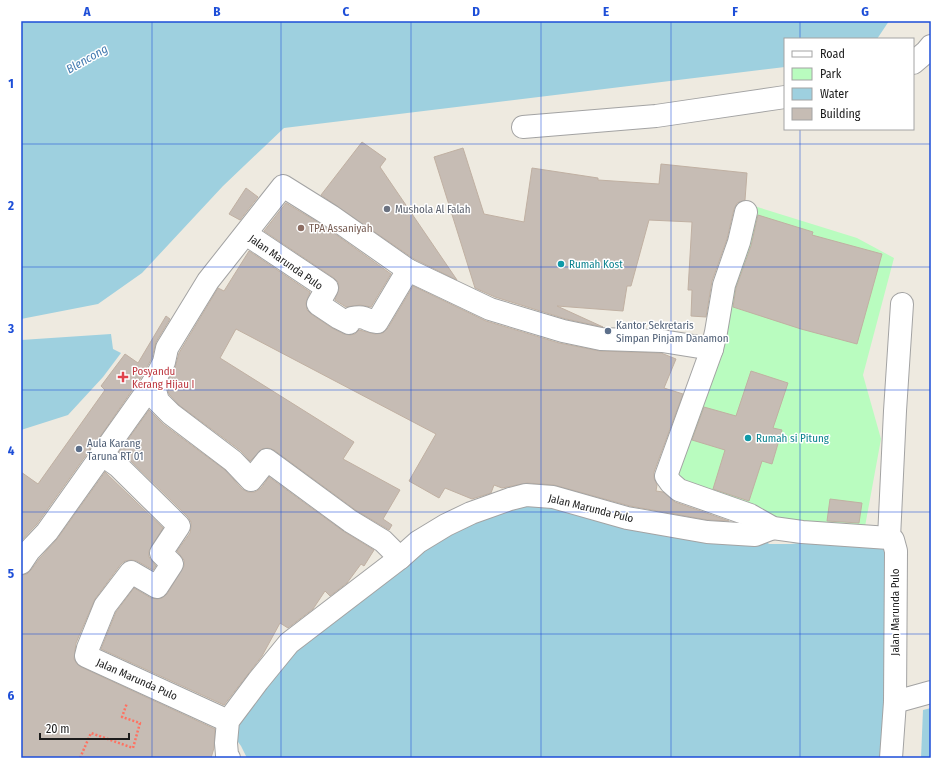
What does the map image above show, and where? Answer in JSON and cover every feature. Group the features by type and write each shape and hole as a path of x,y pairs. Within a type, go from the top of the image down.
{"street":[{"path":"914,62 931,46"},
{"path":"523,127 656,116 784,97"},
{"name":"Jalan Marunda Pulo","path":"24,553 47,532 153,383 164,362 167,348 208,281 283,186 331,216 408,270 490,309 563,331 600,340 662,341 712,349"},
{"name":"Jalan Marunda Pulo","path":"746,212 739,242 724,285 712,349 666,476 671,483 680,490 750,515 773,528 802,532 889,538 893,540 896,551 895,702 890,758"},
{"name":"Jalan Marunda Pulo","path":"246,234 327,288 318,304 339,318 349,322 352,318 363,316 377,322 408,270"},
{"path":"889,538 902,304"},
{"path":"153,383 158,401 171,414 233,461 251,480 267,460 350,521 383,541 400,558"},
{"name":"Jalan Marunda Pulo","path":"102,454 118,466 179,526 160,553 172,564 157,587 131,572 105,606 88,648 87,657 228,721 289,644 400,558 418,542 446,525 484,508 526,495 553,497 627,518 707,532 755,535 773,528"},
{"path":"895,702 931,692"},
{"path":"228,721 226,743 227,755 229,758"}],"path":[{"path":"80,758 91,733 133,748 140,723 122,717 137,679"}],"green space":[{"path":"754,206 857,238 894,258 863,375 881,439 864,532 773,520 672,477"}],"water":[{"name":"Blencong","path":"21,21 889,21 878,38 784,38 784,67 284,128 223,186 142,273 98,304 21,319"},
{"path":"111,334 113,349 121,353 103,377 68,415 21,430 21,340"},
{"path":"522,498 764,539 769,544 791,544 842,538 891,549 883,758 247,758 233,735 234,725 288,653 428,543"},
{"path":"931,708 931,758 921,758 923,710"}],"building":[{"path":"362,142 386,159 380,167 457,280 414,259 321,195"},
{"path":"463,148 484,214 524,222 532,168 598,178 598,180 659,184 661,164 747,173 745,200 737,203 734,209 727,239 712,281 706,317 691,316 692,290 688,290 692,222 649,220 631,286 627,286 623,311 557,306 603,327 566,319 495,297 475,288 434,157"},
{"path":"246,188 258,197 240,220 229,214"},
{"path":"286,203 324,226 391,274 371,307 360,305 346,307 335,300 339,288 338,282 334,278 264,231"},
{"path":"758,215 813,232 812,235 882,254 857,344 801,329 733,307 736,288 751,246"},
{"path":"249,251 310,292 306,303 307,310 332,328 344,334 355,334 359,330 375,334 383,333 388,328 413,286 486,321 559,343 600,351 661,353 676,359 664,388 683,394 654,472 654,478 657,485 656,491 663,492 675,502 729,521 708,520 630,506 554,485 527,483 502,488 494,485 491,493 472,499 445,488 439,498 409,481 436,434 236,329 220,358 354,442 343,459 400,490 383,519 392,525 389,530 357,511 274,450 268,448 262,449 250,461 241,451 179,405 169,394 166,384 175,368 179,353 218,288 224,291"},
{"path":"166,316 170,319 156,342 152,358 142,376 37,524 21,541 21,472 38,484 105,390 101,386 125,354 138,363"},
{"name":"Rumah si Pitung","path":"751,371 788,383 773,428 782,430 772,464 762,461 749,501 713,489 725,450 692,440 704,407 736,416"},
{"path":"149,410 163,424 225,470 242,489 248,492 255,492 261,488 269,477 343,531 374,550 364,566 361,564 347,583 330,596 325,591 313,609 288,628 280,623 262,656 224,705 101,649 116,612 134,588 151,598 162,598 167,594 184,566 184,560 177,551 190,533 191,522 188,517 127,457 119,452"},
{"path":"105,472 163,528 149,551 149,557 156,566 153,570 137,561 125,561 121,564 95,599 76,643 74,659 81,667 215,729 214,748 211,758 21,758 21,575 27,574 31,570 57,539"},
{"path":"830,499 862,503 859,523 827,521"}],"place":[{"name":"Mushola Al Falah","path":"387,209"},
{"name":"TPA Assaniyah","path":"301,228"},
{"name":"Rumah Kost","path":"561,264"},
{"name":"Kantor Sekretaris Simpan Pinjam Danamon","path":"608,331"},
{"name":"Posyandu Kerang Hijau I","path":"123,377"},
{"name":"Rumah si Pitung","path":"748,438"},
{"name":"Aula Karang Taruna RT 01","path":"79,449"}]}
